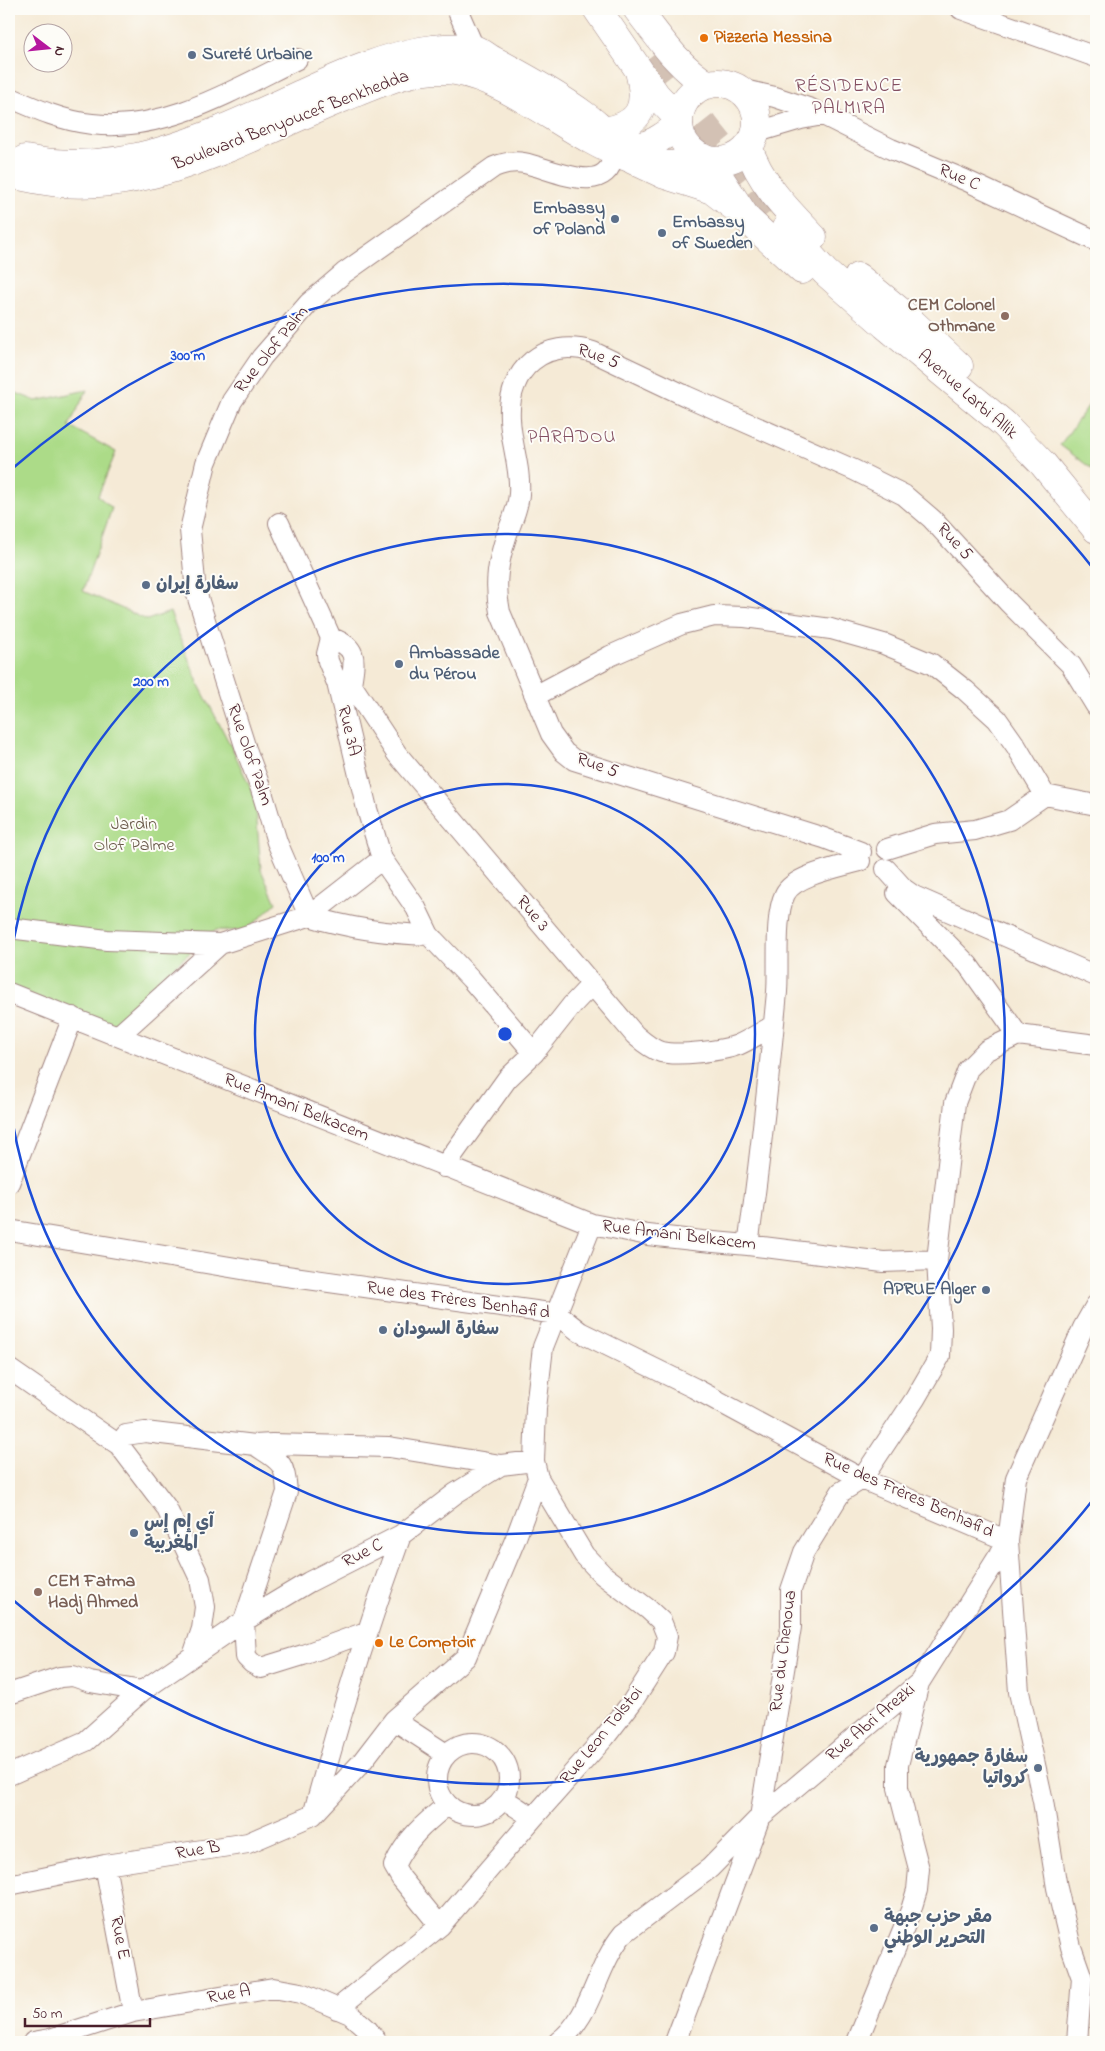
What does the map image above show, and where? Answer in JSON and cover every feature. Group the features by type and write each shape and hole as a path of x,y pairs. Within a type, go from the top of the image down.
{"main road":[{"path":"597,9 645,64 643,94 639,114 634,120 622,127 617,148"},
{"path":"615,9 645,64 656,95 679,122"},
{"path":"637,9 670,53 691,75 708,85"},
{"name":"Boulevard Benyoucef Benkhedda","path":"9,156 47,163 81,165 131,160 193,140 335,78 390,59 430,49 449,48 475,50 546,89 617,148"},
{"name":"Boulevard Benyoucef Benkhedda","path":"9,174 61,183 94,184 136,178 176,167 223,150 332,102 399,76 437,71 453,71 473,75 617,148"},
{"path":"751,140 740,154 730,159 719,161 706,159 690,150 684,142 679,122 680,112 687,98 698,88 708,85 727,84 739,89 748,98 755,110 756,123 751,140 752,158 767,183 821,246 869,288 901,312 949,355 970,377 1004,424"},
{"path":"617,148 624,142 640,146 652,142 679,122"},
{"path":"617,148 675,165 706,159"},
{"path":"617,148 665,174 712,190 727,200 824,292 874,333 961,396 979,402"},
{"path":"706,159 747,219"},
{"name":"Avenue Larbi Allik","path":"786,228 824,272 1004,424 1043,464 1096,529"}],"street":[{"path":"457,9 475,50"},
{"path":"961,9 1096,57"},
{"path":"9,97 64,119 92,124 135,124 171,116 217,98 297,59"},
{"name":"Rue C","path":"739,89 775,97 823,115 891,149 965,180 1096,241"},
{"path":"751,140 801,119 823,115"},
{"name":"Rue Olof Palm","path":"309,916 277,842 264,796 246,749 196,592 190,530 206,463 232,401 262,356 309,303 344,273 494,166 508,162 524,163 564,175 595,178 603,173 613,161 617,148"},
{"name":"Rue 5","path":"860,856 815,835 574,760 564,752 551,734 500,612 496,593 498,569 507,534 517,510 519,493 519,471 510,421 510,402 516,384 534,358 550,350 577,347 616,361 686,396 845,466 904,495 932,519 1009,603 1071,664 1096,706"},
{"name":"Rue 3A","path":"279,523 331,638 327,654 344,683 367,809 382,859 416,908 429,935 471,979 534,1053"},
{"path":"535,696 610,656 690,622 714,616 745,617 830,629 884,644 932,664 959,684 997,719 1016,746 1045,795"},
{"name":"Rue 3","path":"344,683 397,754 635,1035 661,1052 690,1053 737,1045 773,1026"},
{"path":"886,849 935,834 975,830 1009,820 1045,795 1096,805"},
{"path":"748,1244 763,1131 777,992 780,910 786,893 795,884 806,878 860,856 864,848 873,844 883,846 886,849 890,862 882,872"},
{"path":"860,856 866,871 882,872 914,896 1096,976"},
{"path":"9,928 106,940 220,944 309,916 382,859"},
{"path":"882,872 968,965 1018,1035"},
{"path":"309,916 336,924 429,935"},
{"path":"118,1036 220,944"},
{"path":"444,1167 507,1079 534,1053 572,1005 592,984"},
{"name":"Rue Amani Belkacem","path":"9,993 444,1167 592,1224 648,1235 702,1242 748,1244 883,1262 937,1260"},
{"path":"9,1183 73,1017"},
{"path":"937,1260 955,1103 968,1068 987,1050 1018,1035 1096,1045"},
{"path":"536,1470 536,1408 543,1347 592,1224"},
{"name":"Rue des Frères Benhafid","path":"9,1230 272,1274 557,1314 580,1332 694,1388 862,1479 1008,1541"},
{"name":"Rue du Chenoua","path":"675,2042 760,1817 791,1627 791,1590 804,1552 841,1492 862,1479 915,1400 940,1356 942,1329 937,1260"},
{"name":"Rue Abri Arezki","path":"558,2042 578,2024 611,1948 623,1934 710,1868 760,1817 919,1683 1008,1541 1016,1478 1083,1328 1096,1305"},
{"path":"9,1370 120,1445 166,1508 200,1579 205,1607 202,1629 193,1656"},
{"path":"120,1445 126,1435 145,1432 255,1445 389,1447 501,1464"},
{"path":"255,1445 281,1462 286,1475 286,1492 244,1621 246,1657 252,1663 262,1668 366,1632"},
{"name":"Rue C","path":"9,1775 86,1741 142,1691 244,1621 309,1582 401,1535 456,1493 501,1464 536,1470"},
{"name":"Rue B","path":"9,1885 105,1865 248,1843 313,1815 361,1763 394,1720 466,1657 515,1540 536,1470"},
{"name":"Rue Leon Tolstoi","path":"337,2009 440,1926 605,1737 632,1702 664,1652 666,1636 661,1621 648,1609 603,1576 584,1555 536,1470"},
{"path":"313,1815 333,1740 366,1632 401,1535"},
{"path":"1008,1541 1019,1692 1043,1801 1057,1888 1071,1947 1089,1974 1077,2042"},
{"path":"9,1694 60,1677 73,1676 90,1682 142,1691"},
{"path":"858,2042 911,1910 917,1890 919,1869 898,1788 898,1766 919,1683"},
{"path":"394,1720 446,1754"},
{"path":"333,1740 340,1754 361,1763"},
{"path":"468,1742 492,1747 501,1755 507,1766 510,1778 504,1799 493,1810 481,1815 469,1816 457,1812 446,1805 440,1796 437,1774 440,1763 446,1754 456,1746 468,1742"},
{"path":"504,1799 533,1818"},
{"path":"440,1926 401,1878 394,1866 401,1850 411,1838 446,1805"},
{"name":"Rue E","path":"105,1865 133,2012"},
{"name":"Rue A","path":"33,2042 133,2012 273,1988 301,1993 350,2014 368,2029 377,2042"}],"green space":[{"name":"Jardin Olof Palme","path":"9,390 36,401 87,390 69,426 116,452 98,496 112,508 83,591 147,620 170,612 199,685 233,750 255,798 261,870 276,903 246,931 216,930 147,990 122,1028 9,988"},
{"path":"1096,395 1096,472 1060,445"}],"tunnel":[{"path":"650,57 773,211"}],"place":[{"name":"Pizzeria Messina","path":"704,38"},
{"name":"Sureté Urbaine","path":"192,55"},
{"name":"Embassy of Poland","path":"615,219"},
{"name":"Embassy of Sweden","path":"662,233"},
{"name":"CEM Colonel Othmane","path":"1005,316"},
{"name":"سفارة إيران","path":"146,585"},
{"name":"Ambassade du Pérou","path":"399,664"},
{"name":"APRUE Alger","path":"986,1290"},
{"name":"سفارة السودان","path":"383,1330"},
{"name":"آي إم إس المغربية","path":"134,1533"},
{"name":"CEM Fatma Hadj Ahmed","path":"38,1592"},
{"name":"Le Comptoir","path":"379,1643"},
{"name":"سفارة جمهورية كرواتيا","path":"1038,1768"},
{"name":"مقر حزب جبهة التحرير الوطني","path":"874,1928"}],"district":[{"name":"RÉSIDENCE PALMIRA","path":"849,97"},
{"name":"PARADOU","path":"572,437"}]}
